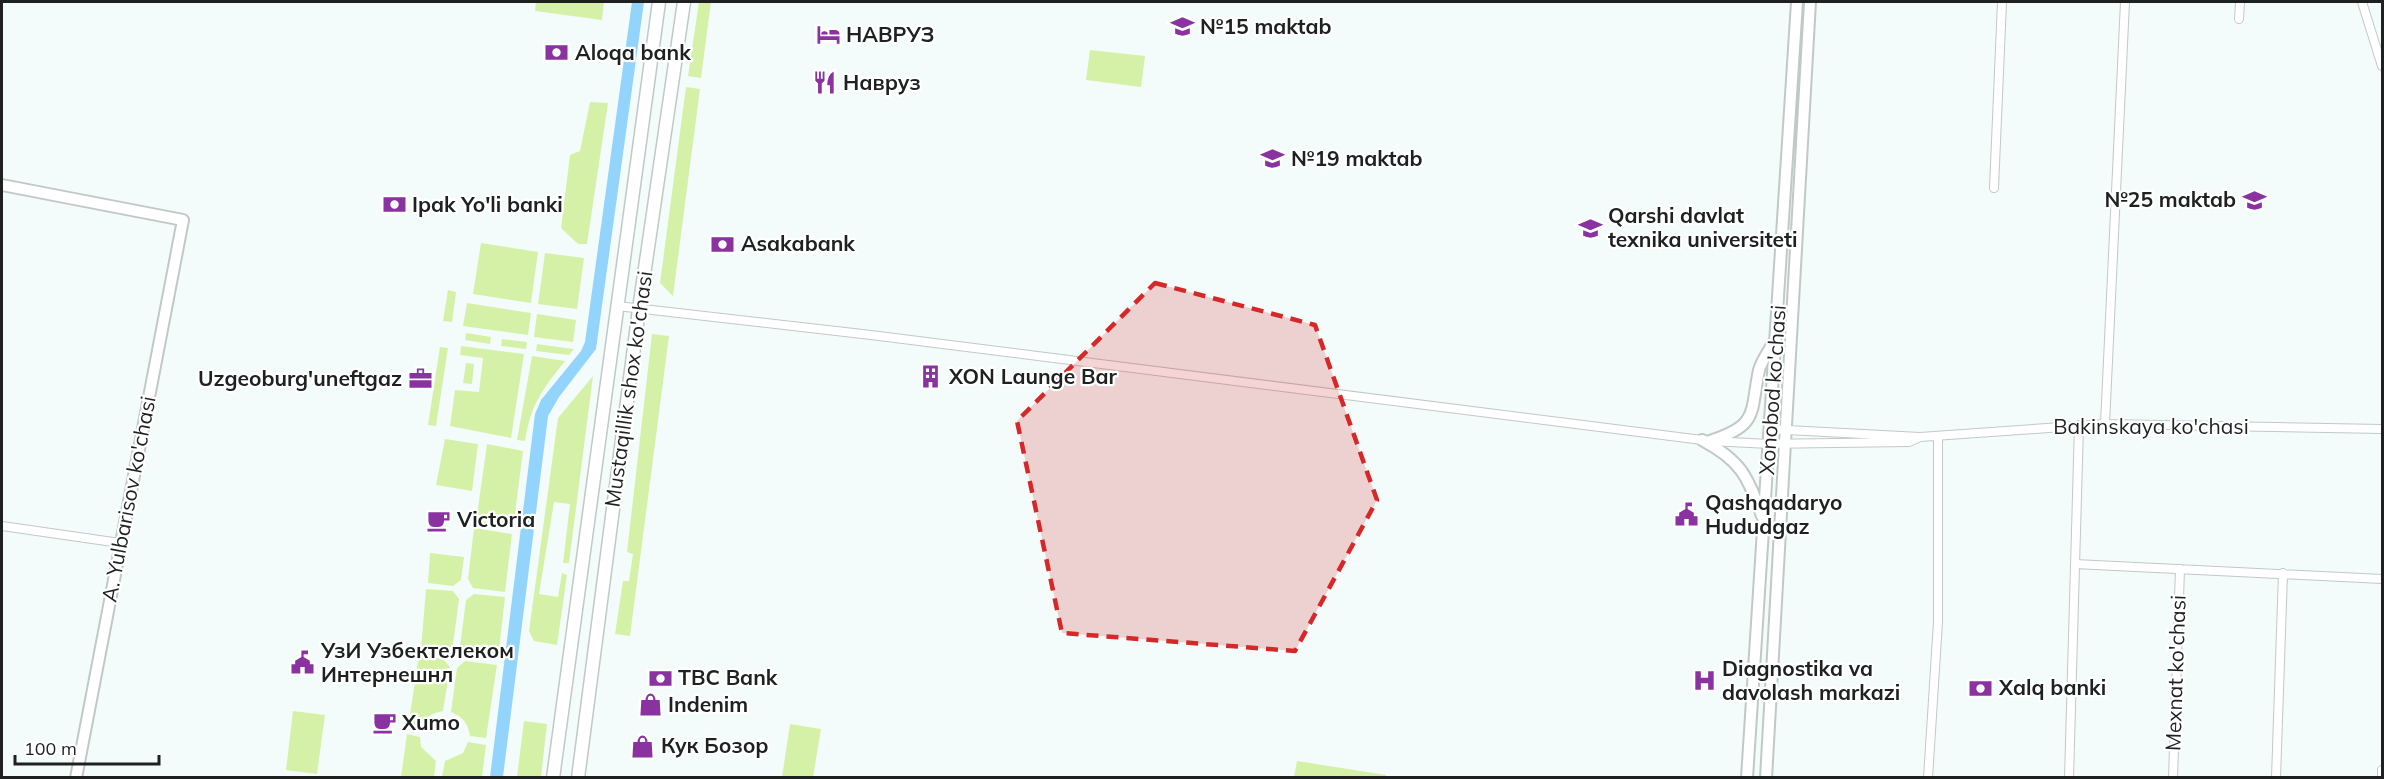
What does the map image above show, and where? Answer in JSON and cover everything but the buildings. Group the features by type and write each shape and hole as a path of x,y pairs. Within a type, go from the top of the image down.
{"main road":[{"name":"Mustaqillik shox ko'chasi","path":"553,777 659,2"},
{"name":"Mustaqillik shox ko'chasi","path":"578,777 639,309 684,2"},
{"name":"Xonobod ko'chasi","path":"1747,777 1797,2"},
{"name":"Xonobod ko'chasi","path":"1767,777 1810,2"},
{"name":"A. Yulbarisov ko'chasi","path":"2,184 183,220 76,777"},
{"path":"1706,440 1733,433 1749,420 1756,398 1760,368 1777,337"},
{"path":"1706,440 1740,466 1751,483 1765,523"}],"street":[{"path":"1994,188 2002,2"},
{"path":"2104,424 2125,2"},
{"path":"2240,2 2240,19"},
{"path":"2362,2 2382,66"},
{"name":"Bakinskaya ko'chasi","path":"617,306 1581,422 1706,440 1769,444 1909,442 1920,436"},
{"name":"Bakinskaya ko'chasi","path":"1770,429 1920,436 2104,424 2382,429"},
{"path":"2069,777 2079,425"},
{"path":"1928,777 1938,622 1938,436"},
{"path":"2,526 120,543"},
{"path":"2075,564 2382,579"},
{"name":"Mexnat ko'chasi","path":"2173,777 2180,568"},
{"path":"2276,777 2283,573"},
{"path":"2382,770 2382,777"}],"highlighted area":[{"path":"1155,283 1315,325 1377,500 1295,651 1062,633 1017,421"}],"green space":[{"path":"536,2 604,2 602,20 535,11"},
{"path":"699,2 711,2 701,78 688,76"},
{"path":"1090,50 1145,56 1141,87 1086,80"},
{"path":"686,87 700,89 673,296 660,283"},
{"path":"590,102 608,103 587,244 578,244 561,228 570,155 580,151"},
{"path":"481,243 538,252 531,303 473,294"},
{"path":"545,253 584,258 577,309 538,304"},
{"path":"448,290 456,292 452,322 443,321"},
{"path":"467,303 531,313 528,335 463,326"},
{"path":"537,314 576,320 573,342 534,337"},
{"path":"466,333 491,337 490,344 465,340"},
{"path":"652,334 669,336 630,636 615,634 623,581 629,581 633,554 627,552"},
{"path":"502,339 527,342 526,349 501,346"},
{"path":"537,344 574,349 569,355 536,351"},
{"path":"461,346 524,354 511,438 450,426 455,390 479,392 483,358 460,355"},
{"path":"440,347 448,348 436,426 428,425"},
{"path":"532,356 565,361 534,407 525,441 517,440"},
{"path":"466,363 474,364 472,384 463,383"},
{"path":"593,376 569,563 563,563 570,504 554,502 539,594 558,597 562,573 567,575 557,645 534,641 529,631 558,418"},
{"path":"445,439 478,444 472,491 436,485"},
{"path":"487,444 523,451 513,529 476,522"},
{"path":"474,528 512,534 505,592 473,588 468,579"},
{"path":"430,553 464,557 461,580 453,586 428,583"},
{"path":"426,589 453,591 459,599 453,645 445,652 421,649"},
{"path":"474,594 505,597 498,659 466,655 460,646 466,600"},
{"path":"419,655 443,659 450,667 443,711 428,717 420,730 408,728"},
{"path":"465,661 497,665 486,738 470,736 464,721 451,712 457,668"},
{"path":"293,711 325,715 317,774 286,770"},
{"path":"524,721 547,724 541,777 517,777"},
{"path":"790,724 821,729 813,777 782,777"},
{"path":"407,734 420,737 421,747 436,761 434,777 401,777"},
{"path":"468,742 486,745 482,777 442,777 445,761 463,753"},
{"path":"1297,761 1386,775 1386,777 1294,777"}],"water":[{"path":"632,2 644,2 596,349 559,397 548,416 503,777 490,777 535,414 541,400 581,351 585,342"}],"place":[{"name":"№15 maktab","path":"1182,27"},
{"name":"НАВРУЗ","path":"828,35"},
{"name":"Aloqa bank","path":"557,53"},
{"name":"Навруз","path":"825,83"},
{"name":"№19 maktab","path":"1273,159"},
{"name":"№25 maktab","path":"2254,200"},
{"name":"Ipak Yo'li banki","path":"394,205"},
{"name":"Qarshi davlat texnika universiteti","path":"1590,228"},
{"name":"Asakabank","path":"723,244"},
{"name":"XON Launge Bar","path":"931,377"},
{"name":"Uzgeoburg'uneftgaz","path":"420,379"},
{"name":"Qashqadaryo Hududgaz","path":"1687,515"},
{"name":"Victoria","path":"439,520"},
{"name":"УзИ Узбектелеком Интернешнл","path":"303,663"},
{"name":"TBC Bank","path":"660,678"},
{"name":"Diagnostika va davolash markazi","path":"1704,681"},
{"name":"Xalq banki","path":"1981,688"},
{"name":"Indenim","path":"650,705"},
{"name":"Xumo","path":"384,723"},
{"name":"Кук Бозор","path":"643,746"}]}
